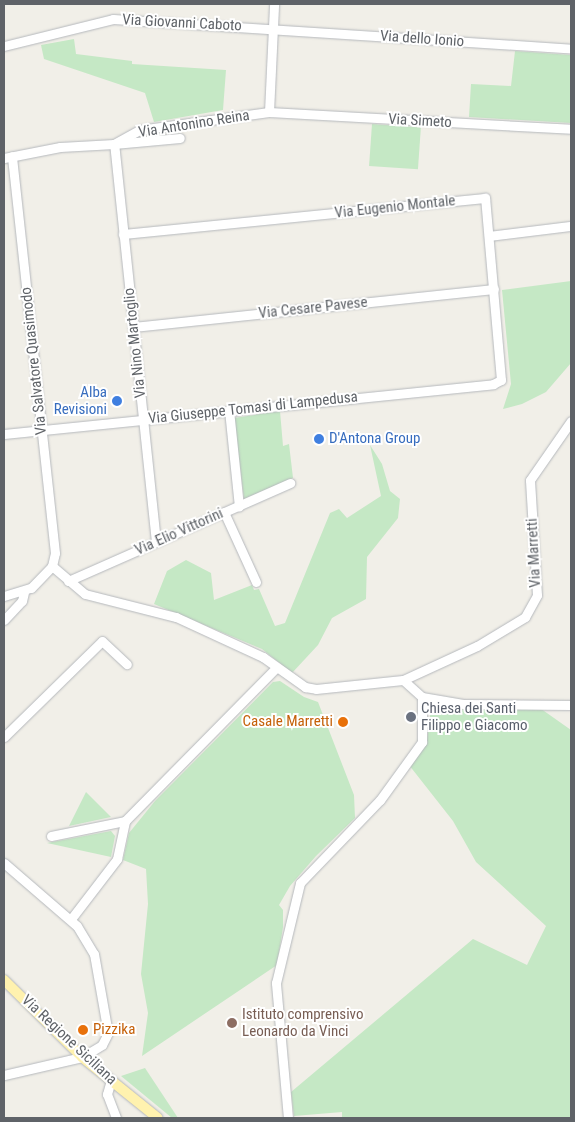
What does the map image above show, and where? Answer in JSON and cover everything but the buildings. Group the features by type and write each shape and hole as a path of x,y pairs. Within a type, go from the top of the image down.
{"main road":[{"name":"Via Regione Siciliana","path":"6,985 82,1056 158,1118"}],"street":[{"path":"268,112 274,4"},
{"name":"Via Giovanni Caboto","path":"4,46 113,19 273,29"},
{"name":"Via dello Ionio","path":"273,29 571,49"},
{"name":"Via Simeto","path":"268,112 571,129"},
{"name":"Via Antonino Reina","path":"8,157 60,147 114,144 139,130 268,112"},
{"path":"114,144 180,138"},
{"name":"Via Nino Martoglio","path":"114,144 156,542"},
{"name":"Via Salvatore Quasimodo","path":"8,157 55,553 52,566"},
{"name":"Via Eugenio Montale","path":"123,234 485,198 501,380"},
{"path":"489,236 571,226"},
{"name":"Via Cesare Pavese","path":"133,327 494,289"},
{"name":"Via Giuseppe Tomasi di Lampedusa","path":"4,434 493,384 501,380"},
{"path":"229,410 238,506"},
{"name":"Via Marretti","path":"52,566 68,581 92,596 150,608 176,617 264,657 294,682 316,689 403,680 477,646 526,617 536,596 530,480 571,421"},
{"name":"Via Elio Vittorini","path":"68,581 290,483"},
{"path":"224,512 256,582"},
{"path":"4,596 24,592 52,566"},
{"path":"4,620 22,601 24,592"},
{"path":"4,737 102,640 127,664"},
{"path":"50,836 125,820 276,668"},
{"path":"403,680 422,697 464,704 571,704"},
{"path":"288,1118 276,983 300,883 380,800 422,742 422,697"},
{"path":"71,919 117,859 125,820"},
{"path":"4,863 71,919 94,954 108,1033 102,1045 82,1056 4,1075"},
{"path":"111,1080 107,1094 116,1118"}],"green space":[{"path":"74,39 76,54 132,61 132,64 226,70 223,110 154,122 145,93 44,59 41,45"},
{"path":"515,51 571,55 571,123 469,117 471,84 511,86"},
{"path":"372,124 421,127 418,169 369,166"},
{"path":"571,281 571,363 546,392 522,404 503,409 511,384 502,290"},
{"path":"280,411 283,446 289,444 293,478 244,499 234,418"},
{"path":"370,445 382,464 390,491 400,499 398,518 367,557 366,599 332,618 318,645 292,673 262,649 154,604 167,571 186,560 211,573 214,600 252,585 254,590 259,589 275,626 285,623 330,513 339,509 347,518 381,496"},
{"path":"280,681 304,697 318,702 354,795 355,818 316,856 290,886 279,905 283,910 283,927 277,965 142,1056 148,1013 141,974 148,904 146,869 123,860 129,833 155,801 273,682"},
{"path":"432,700 537,706 571,730 571,1118 342,1118 342,1112 294,1116 291,1092 473,939 527,965 546,926 476,862 453,821 409,765 427,741"},
{"path":"86,792 111,817 69,826"},
{"path":"111,831 115,836 111,857 47,843"},
{"path":"145,1068 178,1118 172,1118 121,1076"}],"place":[{"name":"Alba Revisioni","path":"117,401"},
{"name":"D'Antona Group","path":"319,439"},
{"name":"Chiesa dei Santi Filippo e Giacomo","path":"411,717"},
{"name":"Casale Marretti","path":"343,722"},
{"name":"Istituto comprensivo Leonardo da Vinci","path":"232,1023"},
{"name":"Pizzika","path":"83,1030"}]}
